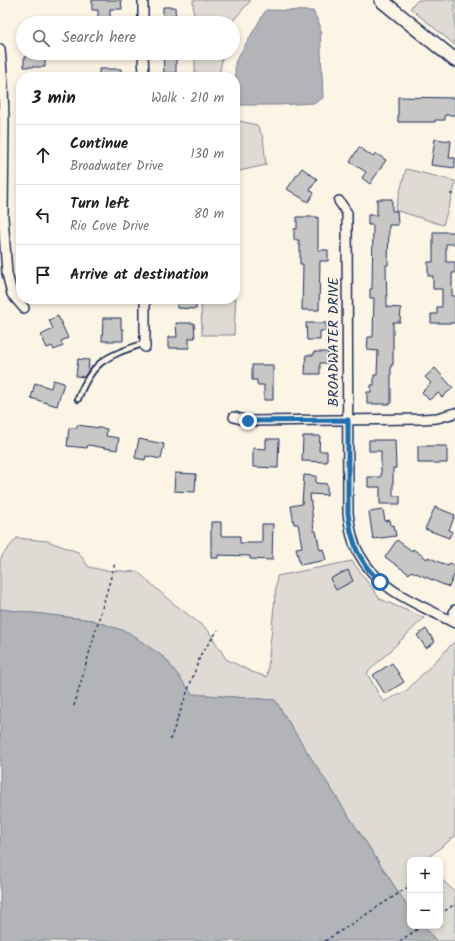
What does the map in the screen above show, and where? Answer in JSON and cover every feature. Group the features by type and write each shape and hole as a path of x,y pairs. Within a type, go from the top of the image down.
{"street":[{"path":"143,0 143,16"},
{"path":"381,0 455,60"},
{"path":"0,49 4,273 12,294 16,299"},
{"path":"144,60 144,72"},
{"name":"BROADWATER DRIVE","path":"339,201 347,213 348,513 351,532 357,551 368,569 380,582 415,604 453,622"},
{"path":"21,304 24,308"},
{"path":"145,304 145,345"},
{"path":"234,417 248,421 422,419 437,418 455,413"},
{"path":"453,622 455,610"}],"lane":[{"path":"78,399 82,388 95,367 112,355 145,345"}],"path":[{"path":"450,194 455,194"},
{"path":"74,706 114,563"},
{"path":"170,740 201,654 218,630"},
{"path":"325,941 407,888"},
{"path":"443,912 455,904"},
{"path":"400,941 418,929"}],"shaded area":[{"path":"193,0 251,0 237,16 194,16"},
{"path":"418,0 455,0 455,45 410,8"},
{"path":"266,10 313,11 320,25 323,98 315,103 240,105 240,72 235,72 235,62 236,60 240,60 240,54"},
{"path":"195,60 222,60 220,72 195,72"},
{"path":"240,121 257,125 263,137 266,165 240,171"},
{"path":"406,169 455,181 455,186 443,225 395,210"},
{"path":"201,304 235,304 234,335 202,335"},
{"path":"17,538 47,541 78,552 89,567 102,570 138,572 169,600 208,630 226,659 252,672 267,677 277,576 352,561 380,599 424,618 367,673 383,702 406,691 455,641 455,836 429,857 407,857 407,905 275,700 192,694 165,658 92,620 0,609 0,560"},
{"path":"0,609 92,620 128,632 165,658 192,694 275,700 407,905 407,929 426,929 436,941 0,941"},
{"path":"443,881 455,892 455,941 436,941 426,929 443,929"}],"building":[{"path":"92,0 121,0 122,9 110,9 110,16 98,16 98,10 92,10"},
{"path":"163,7 175,7 176,16 163,16"},
{"path":"24,60 45,60 45,67 24,67"},
{"path":"163,60 176,60 176,72 164,72"},
{"path":"99,69 121,69 121,72 99,72"},
{"path":"398,97 455,98 455,115 445,115 445,120 435,120 435,122 398,122"},
{"path":"435,139 451,141 449,158 455,158 455,168 431,165"},
{"path":"359,147 373,157 375,153 386,160 370,184 362,178 366,172 350,162"},
{"path":"302,168 317,179 310,190 314,193 308,202 287,189"},
{"path":"377,199 392,199 392,211 397,211 398,225 389,225 388,265 386,265 387,307 401,308 400,322 393,322 391,404 367,404 367,392 371,392 371,385 374,385 374,375 377,375 378,351 367,350 368,337 373,337 374,298 370,298 370,289 372,289 373,225 368,225 368,215 377,215"},
{"path":"297,217 318,217 318,250 328,250 328,261 320,261 319,310 302,310 303,264 300,264 299,240 294,240 294,229 297,229"},
{"path":"433,232 455,232 455,244 446,244 446,262 455,262 455,273 452,273 452,296 455,296 455,323 431,323 431,314 437,314 437,307 442,307 442,289 433,289 433,276 428,276 428,262 433,262"},
{"path":"177,304 196,304 196,309 177,308"},
{"path":"58,316 68,338 61,341 63,346 54,350 52,346 47,348 41,335 53,329 49,320"},
{"path":"103,318 121,318 123,341 102,341"},
{"path":"176,323 194,323 195,338 189,338 189,348 168,348 168,337 177,337"},
{"path":"306,323 326,323 326,331 320,331 320,340 307,340"},
{"path":"314,352 328,352 328,363 320,363 320,374 305,374 306,355 314,355"},
{"path":"78,359 89,360 88,371 84,377 76,376"},
{"path":"252,365 273,365 273,400 264,400 264,385 257,385 257,380 252,380"},
{"path":"435,368 453,388 442,397 438,393 429,400 422,392 431,383 425,377"},
{"path":"53,380 64,383 57,406 31,398 35,383 51,388"},
{"path":"77,425 107,429 106,436 119,438 117,450 88,445 87,448 67,446 69,428 77,428"},
{"path":"303,436 320,436 319,451 327,451 327,462 302,461"},
{"path":"139,439 164,444 161,459 146,456 145,460 135,458"},
{"path":"266,439 279,439 278,468 253,467 253,448 266,449"},
{"path":"369,440 395,440 396,468 393,468 393,496 400,496 400,504 380,504 380,487 368,487 368,477 381,477 381,451 369,451"},
{"path":"418,446 447,446 447,463 418,463"},
{"path":"175,473 196,474 195,492 174,491"},
{"path":"304,475 316,476 316,483 327,484 327,495 310,494 314,531 316,531 320,550 323,549 326,560 300,565 296,548 302,547 298,524 294,524 291,506 302,504"},
{"path":"435,507 455,515 449,530 452,531 449,538 425,529"},
{"path":"383,510 385,521 390,520 391,526 394,525 396,536 373,539 369,512"},
{"path":"211,522 221,522 221,536 240,536 240,543 262,543 262,524 273,524 272,560 250,559 250,556 218,555 218,558 211,558"},
{"path":"397,540 412,551 413,549 427,559 428,557 448,566 449,563 455,566 455,573 449,587 411,571 409,574 385,557"},
{"path":"348,570 353,581 336,590 330,579"},
{"path":"426,629 435,642 426,648 417,635"},
{"path":"392,663 404,682 385,694 373,675"}],"route":[{"path":"248,421 348,420 348,513 351,532 357,551 368,569 380,582"}]}
